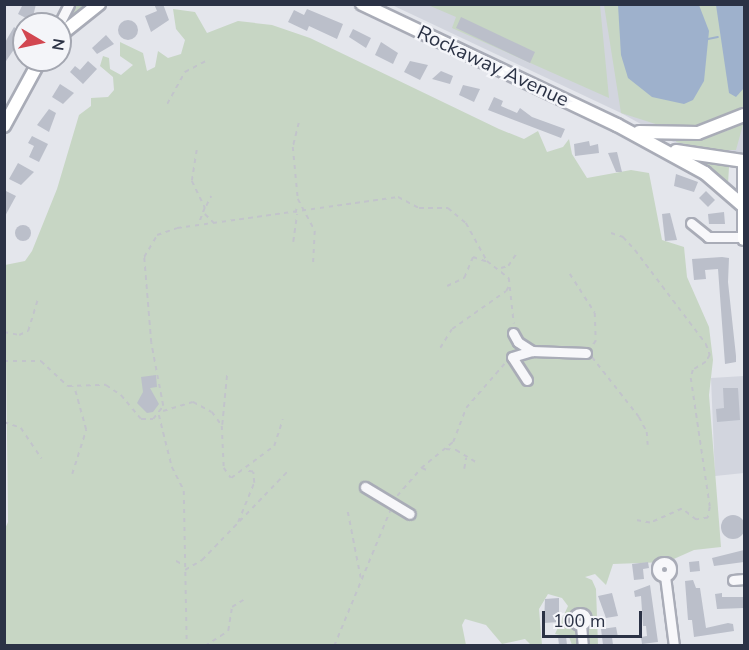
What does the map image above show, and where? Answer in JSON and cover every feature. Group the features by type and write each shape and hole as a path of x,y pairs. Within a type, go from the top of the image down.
{"main road":[{"path":"72,25 99,4"},
{"name":"Rockaway Avenue","path":"362,4 655,145 705,173 743,209"},
{"path":"4,126 33,72"},
{"name":"Rockaway Avenue","path":"624,129 651,134 698,133 744,115"},
{"name":"Rockaway Avenue","path":"655,145 689,155 744,162"},
{"path":"744,162 744,238"}],"street":[{"path":"691,223 708,237 744,238"},
{"path":"513,333 518,342 532,351"},
{"path":"527,380 512,357 532,351 590,354"},
{"path":"365,487 394,502 410,514"},
{"path":"665,576 674,645"},
{"path":"733,580 744,579"},
{"path":"581,625 583,645"}],"path":[{"path":"167,104 185,72 210,58"},
{"path":"293,242 298,200 293,147 299,123"},
{"path":"197,150 192,181 205,207 205,213 197,225"},
{"path":"205,207 211,196"},
{"path":"162,411 144,257 157,235 197,225 398,197 419,208 448,208 466,223 487,261 500,268 508,276"},
{"path":"298,200 315,231 313,267"},
{"path":"205,213 214,223"},
{"path":"611,233 623,237 635,250 706,344 710,355 706,362 693,370 691,378 708,489 708,518 696,520 682,509 650,523 633,520"},
{"path":"513,333 508,266 518,251"},
{"path":"466,254 471,258 494,265"},
{"path":"447,286 464,278 471,258"},
{"path":"500,268 508,266"},
{"path":"570,274 595,313 596,341 590,354 639,417 647,432 648,445"},
{"path":"440,348 456,325 506,291 510,283"},
{"path":"4,333 19,335 28,331 38,299"},
{"path":"334,645 394,502 421,468 457,436 466,408 512,357"},
{"path":"4,361 41,361 61,382 74,386 106,385 121,395 141,419 148,420 162,411 199,402 222,426"},
{"path":"227,373 222,426 225,473 231,478 245,471 274,446 283,419"},
{"path":"72,474 86,430 74,386"},
{"path":"159,415 172,467 184,491 187,645"},
{"path":"4,422 21,428 42,459"},
{"path":"445,449 456,450 476,462"},
{"path":"464,469 465,457"},
{"path":"421,468 429,471"},
{"path":"238,524 254,483 253,472 245,471"},
{"path":"185,570 202,560 212,545 238,524 287,472"},
{"path":"348,512 362,579"},
{"path":"176,561 185,565"},
{"path":"205,645 228,631 232,607 245,599"}],"shaded area":[{"path":"392,5 607,5 718,124 744,108 744,160 702,158 621,113"},
{"path":"744,376 744,473 715,476 711,378"}],"green space":[{"path":"72,5 92,5 72,20 72,12 68,12"},
{"path":"428,5 600,5 609,98 452,28 456,17"},
{"path":"604,5 744,5 744,108 718,124 690,129 665,127 621,113"},
{"path":"173,9 195,12 207,33 238,21 272,25 310,38 499,129 524,139 538,131 547,152 563,147 569,139 572,154 587,178 631,170 649,173 662,240 684,247 687,277 709,327 713,360 709,395 721,547 694,550 667,562 613,564 606,585 595,574 585,577 592,580 596,589 598,645 572,645 569,637 555,634 568,606 562,598 548,594 539,609 542,645 531,645 525,639 502,644 486,625 465,619 462,625 466,645 5,645 4,531 8,522 5,265 25,261 32,251 57,189 79,115 91,106 91,98 108,97 114,90 113,77 100,66 103,56 109,58 110,69 121,75 133,65 120,56 120,42 143,53 147,71 155,67 158,51 168,58 181,54 185,40 176,29"},
{"path":"744,121 736,150 714,150 676,142 677,138 727,131"},
{"path":"706,163 732,165 729,167 728,184 704,166"}],"water":[{"path":"618,5 699,5 709,31 704,81 693,100 684,104 652,97 628,78 621,55"},
{"path":"716,5 744,5 744,88 736,97 729,93"}],"building":[{"path":"23,4 36,4 34,12 19,12"},
{"path":"154,4 163,4 169,20 151,32 145,16 157,11"},
{"path":"307,9 343,24 337,39 309,26 307,31 288,22 294,10 304,15"},
{"path":"461,17 535,52 530,63 456,28"},
{"path":"128,20 135,23 138,30 135,37 128,40 121,37 118,30 121,23"},
{"path":"353,29 371,38 366,48 349,37"},
{"path":"12,30 12,52 4,64 4,44"},
{"path":"106,35 114,44 97,54 92,48"},
{"path":"381,42 398,53 393,64 375,55"},
{"path":"88,61 97,69 83,84 70,72 75,66 80,70"},
{"path":"410,61 428,65 420,80 404,72"},
{"path":"441,71 453,76 450,84 432,79"},
{"path":"60,84 74,93 63,104 52,97"},
{"path":"463,85 480,89 474,102 459,95"},
{"path":"494,97 503,101 501,106 517,113 520,108 532,117 565,129 561,138 488,110"},
{"path":"49,109 56,113 49,132 37,125"},
{"path":"32,136 48,144 39,162 29,157 34,146 28,143"},
{"path":"589,141 590,146 598,144 599,153 575,156 574,144"},
{"path":"617,152 622,172 616,172 608,153"},
{"path":"18,163 34,172 21,185 9,179"},
{"path":"676,174 698,182 694,192 674,186"},
{"path":"4,190 16,196 4,218"},
{"path":"706,191 715,200 708,207 699,198"},
{"path":"724,212 725,224 709,224 708,214"},
{"path":"670,213 677,240 665,241 662,214"},
{"path":"20,225 26,225 31,233 29,239 20,241 15,236 15,230"},
{"path":"729,258 728,282 736,356 736,362 725,364 718,269 705,270 706,279 694,280 692,259"},
{"path":"156,375 157,387 150,388 159,404 153,412 147,413 137,403 143,392 141,377"},
{"path":"723,388 738,388 740,420 717,422 716,409 724,408"},
{"path":"733,515 742,518 745,527 742,536 733,539 724,536 721,527 724,518"},
{"path":"744,550 744,562 714,566 712,558"},
{"path":"699,561 700,571 690,572 689,562"},
{"path":"648,562 649,568 643,569 644,579 634,580 632,564"},
{"path":"693,580 696,588 700,588 706,628 728,623 733,624 734,631 694,637 692,620 688,620 685,581"},
{"path":"650,585 658,642 642,644 641,637 647,636 646,626 643,626 641,596 635,597 634,591"},
{"path":"612,593 618,616 606,618 598,596"},
{"path":"722,593 722,597 744,597 744,608 717,609 715,594"},
{"path":"559,598 559,622 544,623 545,599"},
{"path":"616,627 618,637 612,637 613,645 603,645 601,629"},
{"path":"566,636 567,645 559,645 558,637"}],"waterway":[{"path":"708,39 718,37"}]}
